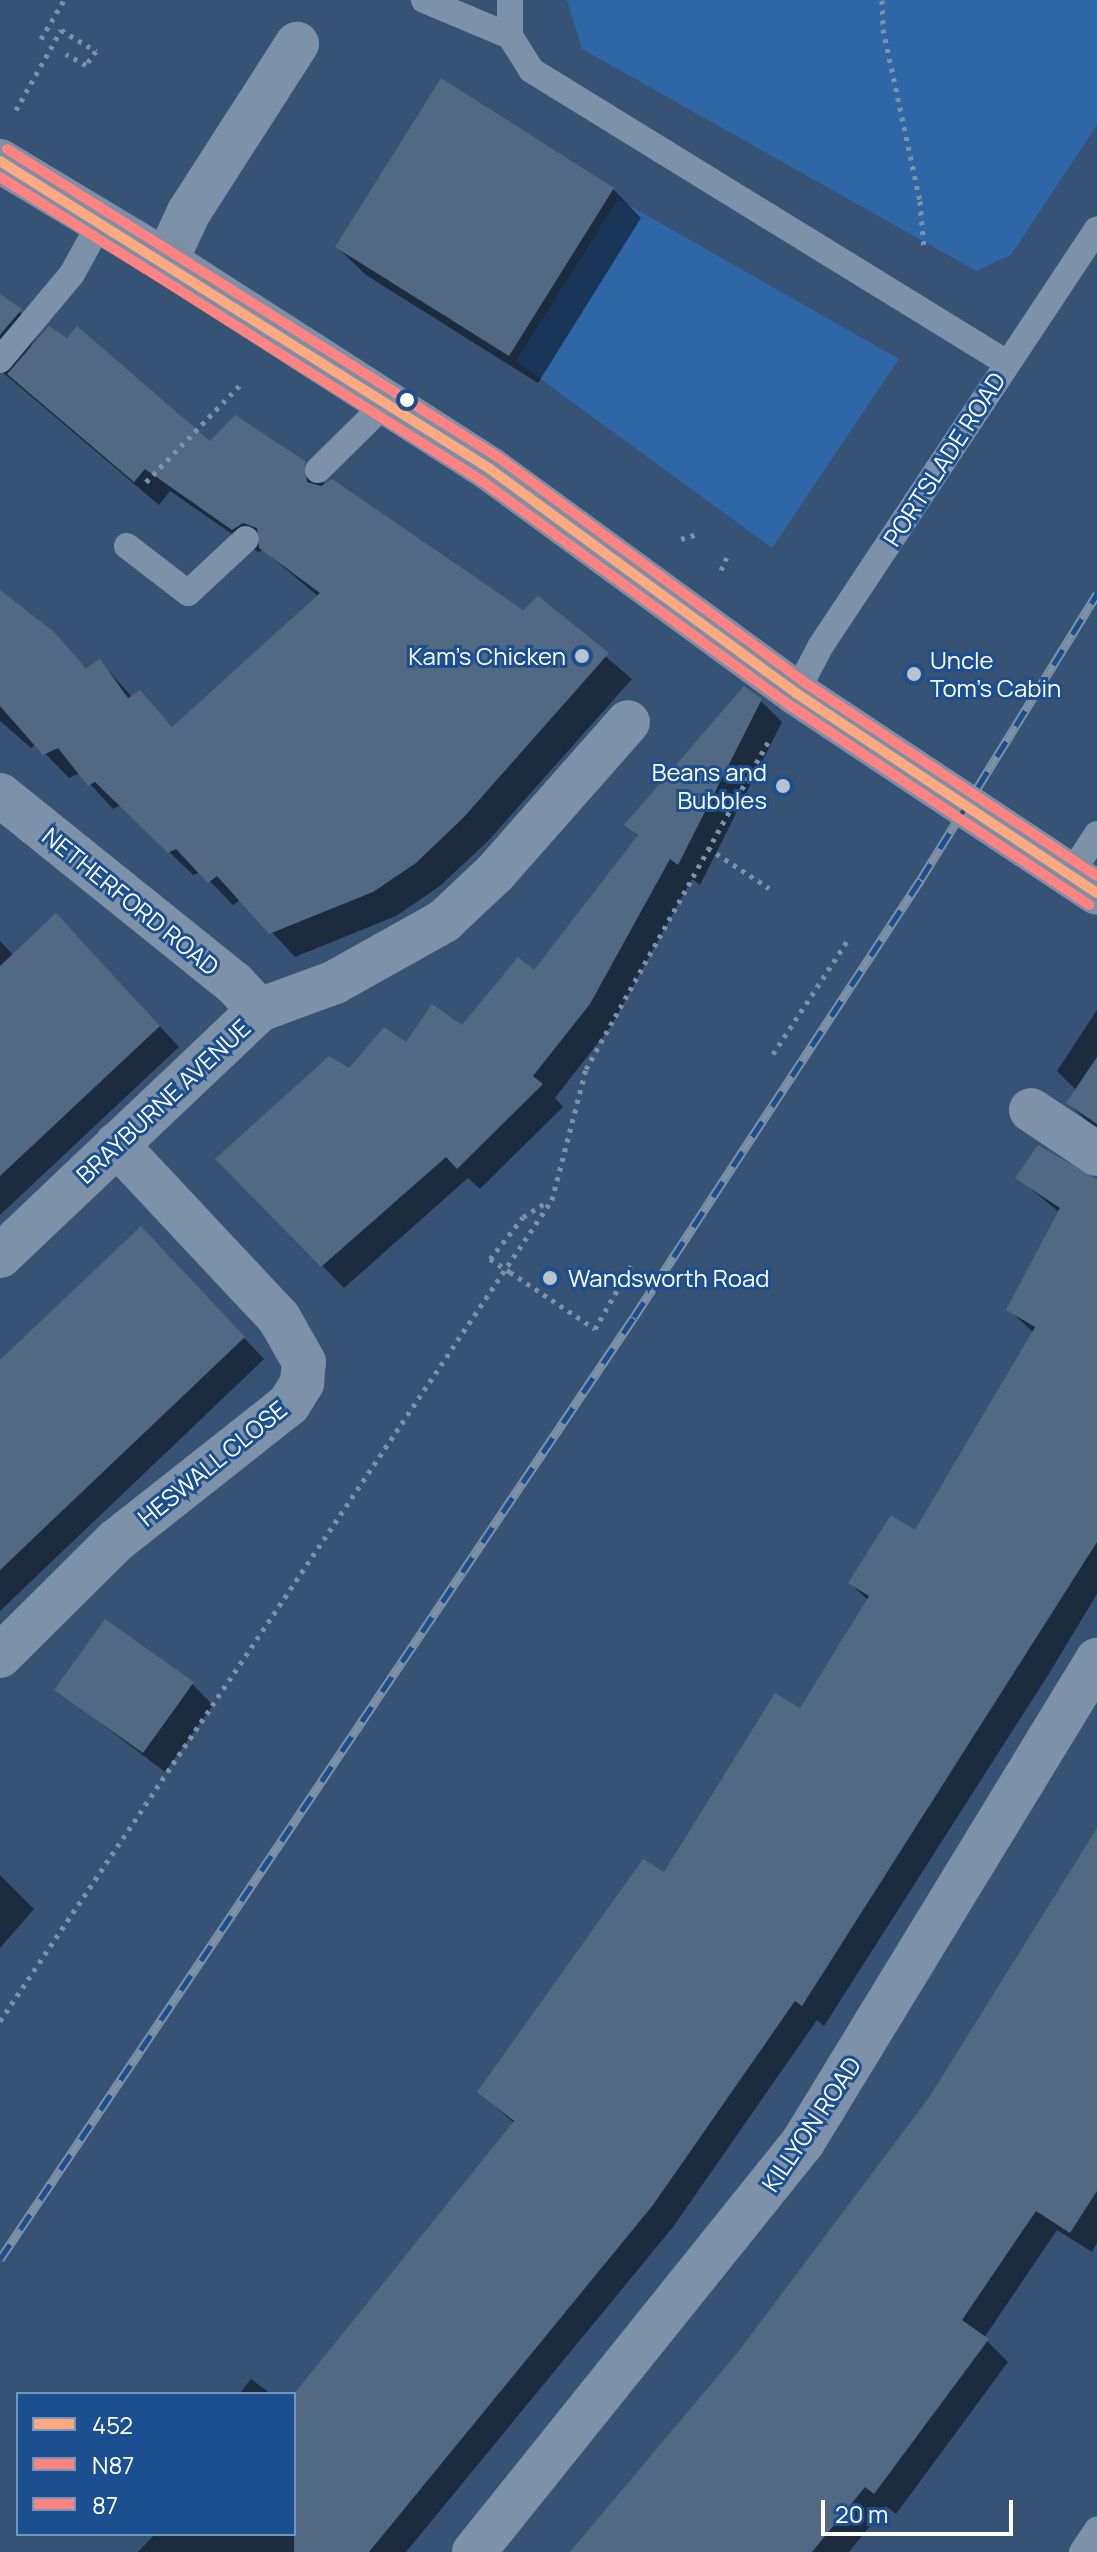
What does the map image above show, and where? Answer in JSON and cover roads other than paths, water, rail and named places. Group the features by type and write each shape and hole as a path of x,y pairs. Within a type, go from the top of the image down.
{"main road":[{"path":"4,143 101,221 490,469 796,693 1084,884"}],"street":[{"path":"166,261 189,212 297,44"},
{"name":"BRAYBURNE AVENUE","path":"0,1256 259,1010 335,982 444,921 495,873 628,722"},
{"name":"NETHERFORD ROAD","path":"0,795 234,983 259,1010"},
{"path":"1031,1110 1097,1154"},
{"name":"HESWALL CLOSE","path":"0,1656 117,1540 289,1404 302,1383 304,1362 279,1318 116,1144"},
{"name":"KILLYON ROAD","path":"474,2552 684,2297 803,2142 1097,1660"}],"lane":[{"path":"424,0 510,36"},
{"path":"510,0 510,36 531,70 1007,363"},
{"path":"0,360 72,274 101,221"},
{"name":"PORTSLADE ROAD","path":"796,693 820,647 1097,229"},
{"path":"318,470 385,404"},
{"path":"127,546 188,593 246,539"},
{"path":"1084,884 1097,834"},
{"path":"1082,2552 1097,2530"}],"railway":[{"path":"0,2259 634,1317 921,879 1097,594"}],"place":[{"name":"Kam's Chicken","path":"582,656"},
{"name":"Uncle Tom's Cabin","path":"914,674"},
{"name":"Beans and Bubbles","path":"783,786"},
{"name":"Wandsworth Road","path":"550,1278"}]}
